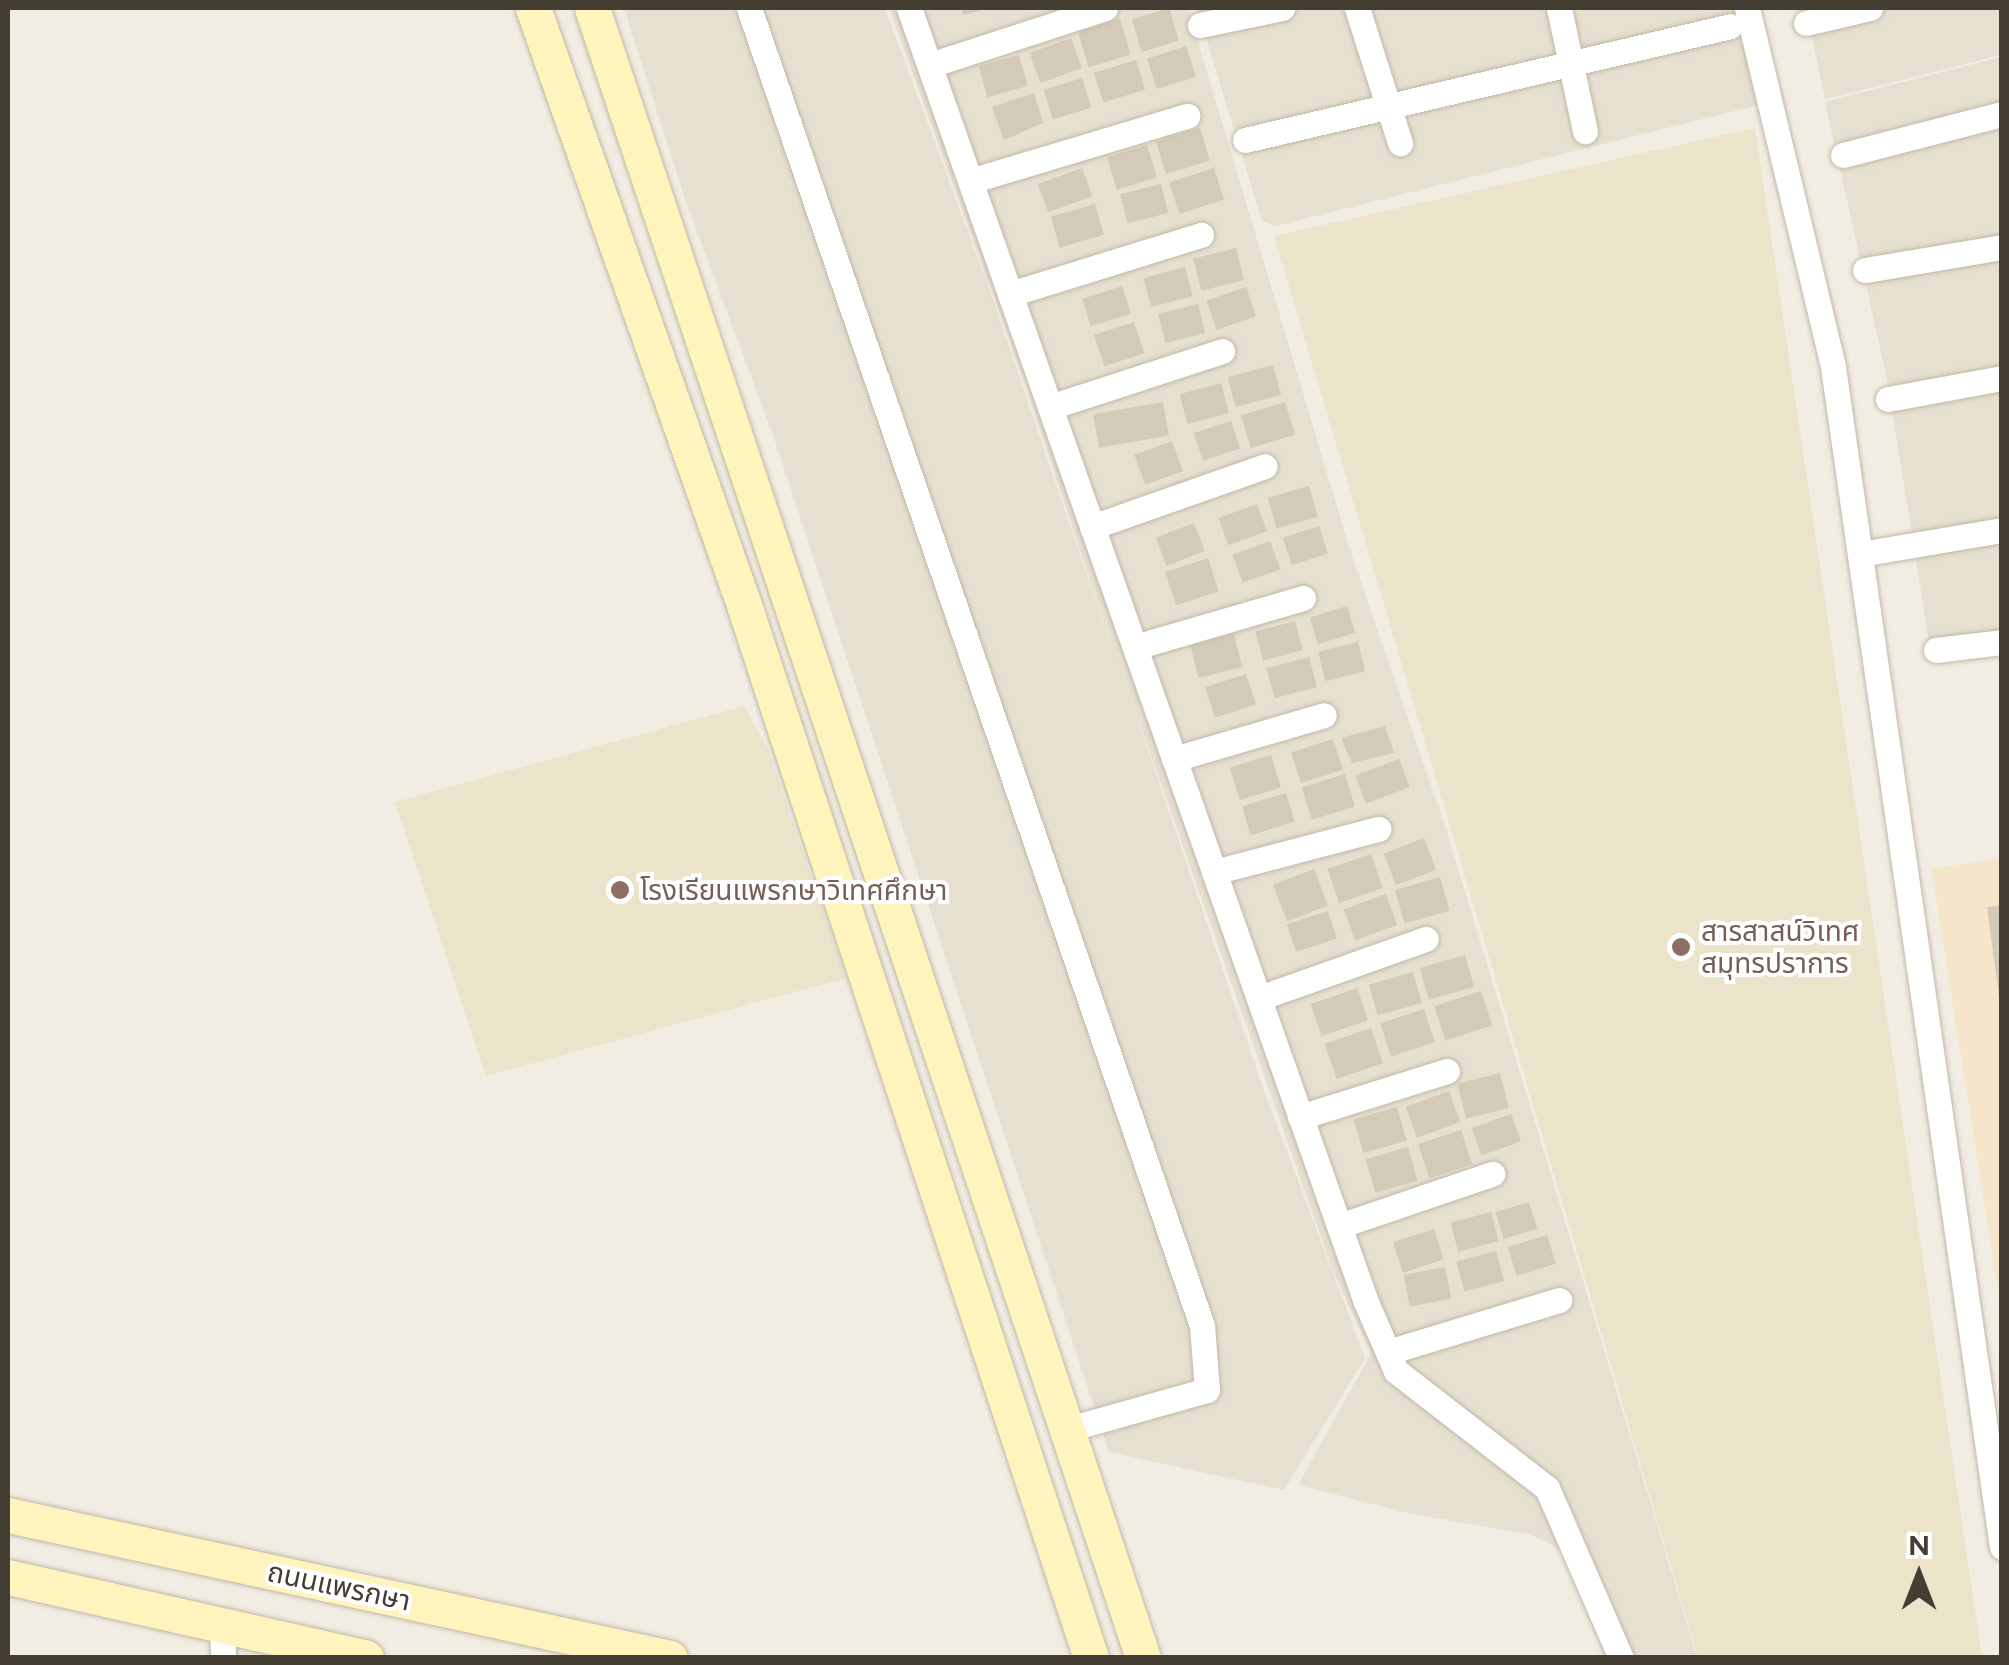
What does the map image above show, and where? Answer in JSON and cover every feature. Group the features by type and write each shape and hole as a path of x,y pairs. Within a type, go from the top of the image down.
{"street":[{"path":"533,8 744,606 1090,1658"},
{"path":"592,8 1143,1658"},
{"path":"748,8 1202,1326 1208,1390 1068,1429"},
{"path":"909,8 1339,1226 1396,1372 1547,1488 1621,1658"},
{"path":"930,65 1105,8"},
{"path":"1200,25 1282,8"},
{"path":"1357,8 1400,143"},
{"path":"1559,8 1585,131"},
{"path":"1806,23 1870,8"},
{"path":"1246,140 1570,64 1738,17 1833,367 2002,1548"},
{"path":"1843,155 2002,114"},
{"path":"970,181 1187,116"},
{"path":"1010,294 1201,236"},
{"path":"1865,270 2002,247"},
{"path":"1050,407 1222,351"},
{"path":"1888,399 2002,378"},
{"path":"1092,527 1265,466"},
{"path":"1860,554 2002,530"},
{"path":"1135,647 1303,598"},
{"path":"1936,650 2002,642"},
{"path":"1174,759 1324,716"},
{"path":"1214,872 1378,828"},
{"path":"1259,998 1426,939"},
{"path":"1300,1116 1447,1070"},
{"path":"1339,1226 1492,1174"},
{"path":"1388,1352 1560,1300"},
{"name":"ถนนแพรกษา","path":"8,1515 670,1658"},
{"path":"8,1577 223,1641 366,1658"}],"shaded area":[{"path":"624,8 885,8 991,294 1116,660 1024,380 889,8 1188,8 1349,547 1447,832 1697,1657 1603,1657 1598,1630 1563,1553 1529,1534 1412,1514 1298,1485 1371,1353 1333,1271 1120,668 1263,1088 1365,1358 1284,1490 1109,1452 773,435 686,202"},
{"path":"1197,8 1745,8 1767,103 1276,226 1262,221"},
{"path":"1806,8 2001,8 2001,55 1825,99"},
{"path":"2001,57 2001,651 1932,660 1887,379 1825,102"},
{"name":"สารสาสน์วิเทศ สมุทรปราการ","path":"1755,128 1982,1657 1698,1657 1274,236"},
{"name":"โรงเรียนแพรกษาวิเทศศึกษา","path":"744,706 768,749 846,978 486,1076 395,802"},
{"path":"2001,858 2001,1308 1931,869"}],"building":[{"path":"961,8 986,8 986,9 963,15"},
{"path":"1169,8 1179,41 1142,52 1132,19"},
{"path":"1120,19 1131,54 1089,67 1078,32"},
{"path":"1071,38 1082,68 1041,83 1030,53"},
{"path":"1186,46 1196,76 1157,89 1147,59"},
{"path":"1019,55 1028,86 987,97 979,67"},
{"path":"1136,60 1145,90 1103,103 1094,73"},
{"path":"1082,78 1091,108 1053,119 1044,90"},
{"path":"1034,93 1043,123 1004,140 992,107"},
{"path":"1200,128 1210,161 1166,174 1156,141"},
{"path":"1147,145 1157,178 1117,190 1107,157"},
{"path":"1082,168 1092,196 1048,212 1038,184"},
{"path":"1214,168 1224,199 1179,214 1169,183"},
{"path":"1161,184 1168,213 1128,223 1120,194"},
{"path":"1095,204 1104,235 1060,247 1051,217"},
{"path":"1236,248 1244,280 1201,291 1193,259"},
{"path":"1185,267 1193,296 1151,307 1143,278"},
{"path":"1122,286 1131,314 1091,327 1082,299"},
{"path":"1246,287 1256,316 1216,330 1206,301"},
{"path":"1198,304 1205,333 1165,343 1158,314"},
{"path":"1134,322 1144,353 1104,366 1094,335"},
{"path":"1273,365 1281,395 1236,407 1228,377"},
{"path":"1221,383 1229,413 1187,424 1179,394"},
{"path":"1163,402 1169,435 1099,448 1093,414"},
{"path":"1285,402 1295,435 1251,448 1241,415"},
{"path":"1231,421 1240,449 1203,461 1194,433"},
{"path":"1172,441 1183,471 1145,485 1134,455"},
{"path":"1309,486 1318,517 1276,529 1268,498"},
{"path":"1257,504 1267,531 1228,545 1218,518"},
{"path":"1194,523 1205,551 1166,566 1156,538"},
{"path":"1319,526 1328,554 1292,565 1283,538"},
{"path":"1270,541 1280,569 1243,583 1232,555"},
{"path":"1208,558 1219,591 1176,605 1165,572"},
{"path":"1347,606 1355,633 1318,644 1310,617"},
{"path":"1295,621 1303,650 1263,661 1255,632"},
{"path":"1234,634 1242,667 1199,678 1190,645"},
{"path":"1358,642 1365,671 1325,681 1318,652"},
{"path":"1309,657 1317,687 1275,698 1266,668"},
{"path":"1246,674 1256,704 1215,718 1205,687"},
{"path":"1385,726 1394,753 1352,763 1341,738"},
{"path":"1333,739 1343,769 1301,783 1291,753"},
{"path":"1271,755 1281,788 1240,800 1230,768"},
{"path":"1399,759 1410,787 1366,804 1355,776"},
{"path":"1345,774 1355,807 1312,820 1302,787"},
{"path":"1286,793 1295,822 1251,835 1242,806"},
{"path":"1424,838 1436,870 1396,885 1384,853"},
{"path":"1371,854 1383,888 1339,903 1328,869"},
{"path":"1314,869 1328,905 1287,921 1273,885"},
{"path":"1440,877 1450,911 1404,924 1395,890"},
{"path":"1386,894 1397,925 1355,940 1344,909"},
{"path":"2002,905 2002,997 1999,997 1987,907"},
{"path":"1328,911 1337,939 1296,952 1287,924"},
{"path":"1465,955 1474,987 1429,1000 1420,968"},
{"path":"1413,972 1422,1003 1378,1015 1369,985"},
{"path":"1357,988 1368,1020 1322,1036 1311,1004"},
{"path":"1481,991 1492,1025 1446,1040 1434,1006"},
{"path":"1424,1009 1435,1042 1391,1057 1380,1023"},
{"path":"1371,1028 1383,1063 1337,1079 1325,1044"},
{"path":"1500,1073 1509,1108 1466,1119 1457,1084"},
{"path":"1449,1091 1460,1122 1417,1138 1406,1107"},
{"path":"1397,1107 1407,1141 1363,1153 1354,1119"},
{"path":"1511,1114 1521,1141 1481,1156 1472,1128"},
{"path":"1461,1130 1472,1164 1429,1178 1418,1144"},
{"path":"1408,1147 1418,1181 1375,1193 1366,1159"},
{"path":"1529,1202 1537,1229 1504,1239 1496,1212"},
{"path":"1491,1212 1499,1241 1458,1252 1450,1223"},
{"path":"1434,1229 1444,1259 1403,1273 1393,1242"},
{"path":"1547,1235 1556,1264 1517,1276 1508,1247"},
{"path":"1496,1251 1504,1281 1464,1292 1456,1262"},
{"path":"1445,1267 1451,1298 1410,1306 1404,1275"}],"place":[{"name":"โรงเรียนแพรกษาวิเทศศึกษา","path":"620,890"},
{"name":"สารสาสน์วิเทศ สมุทรปราการ","path":"1681,947"}]}
